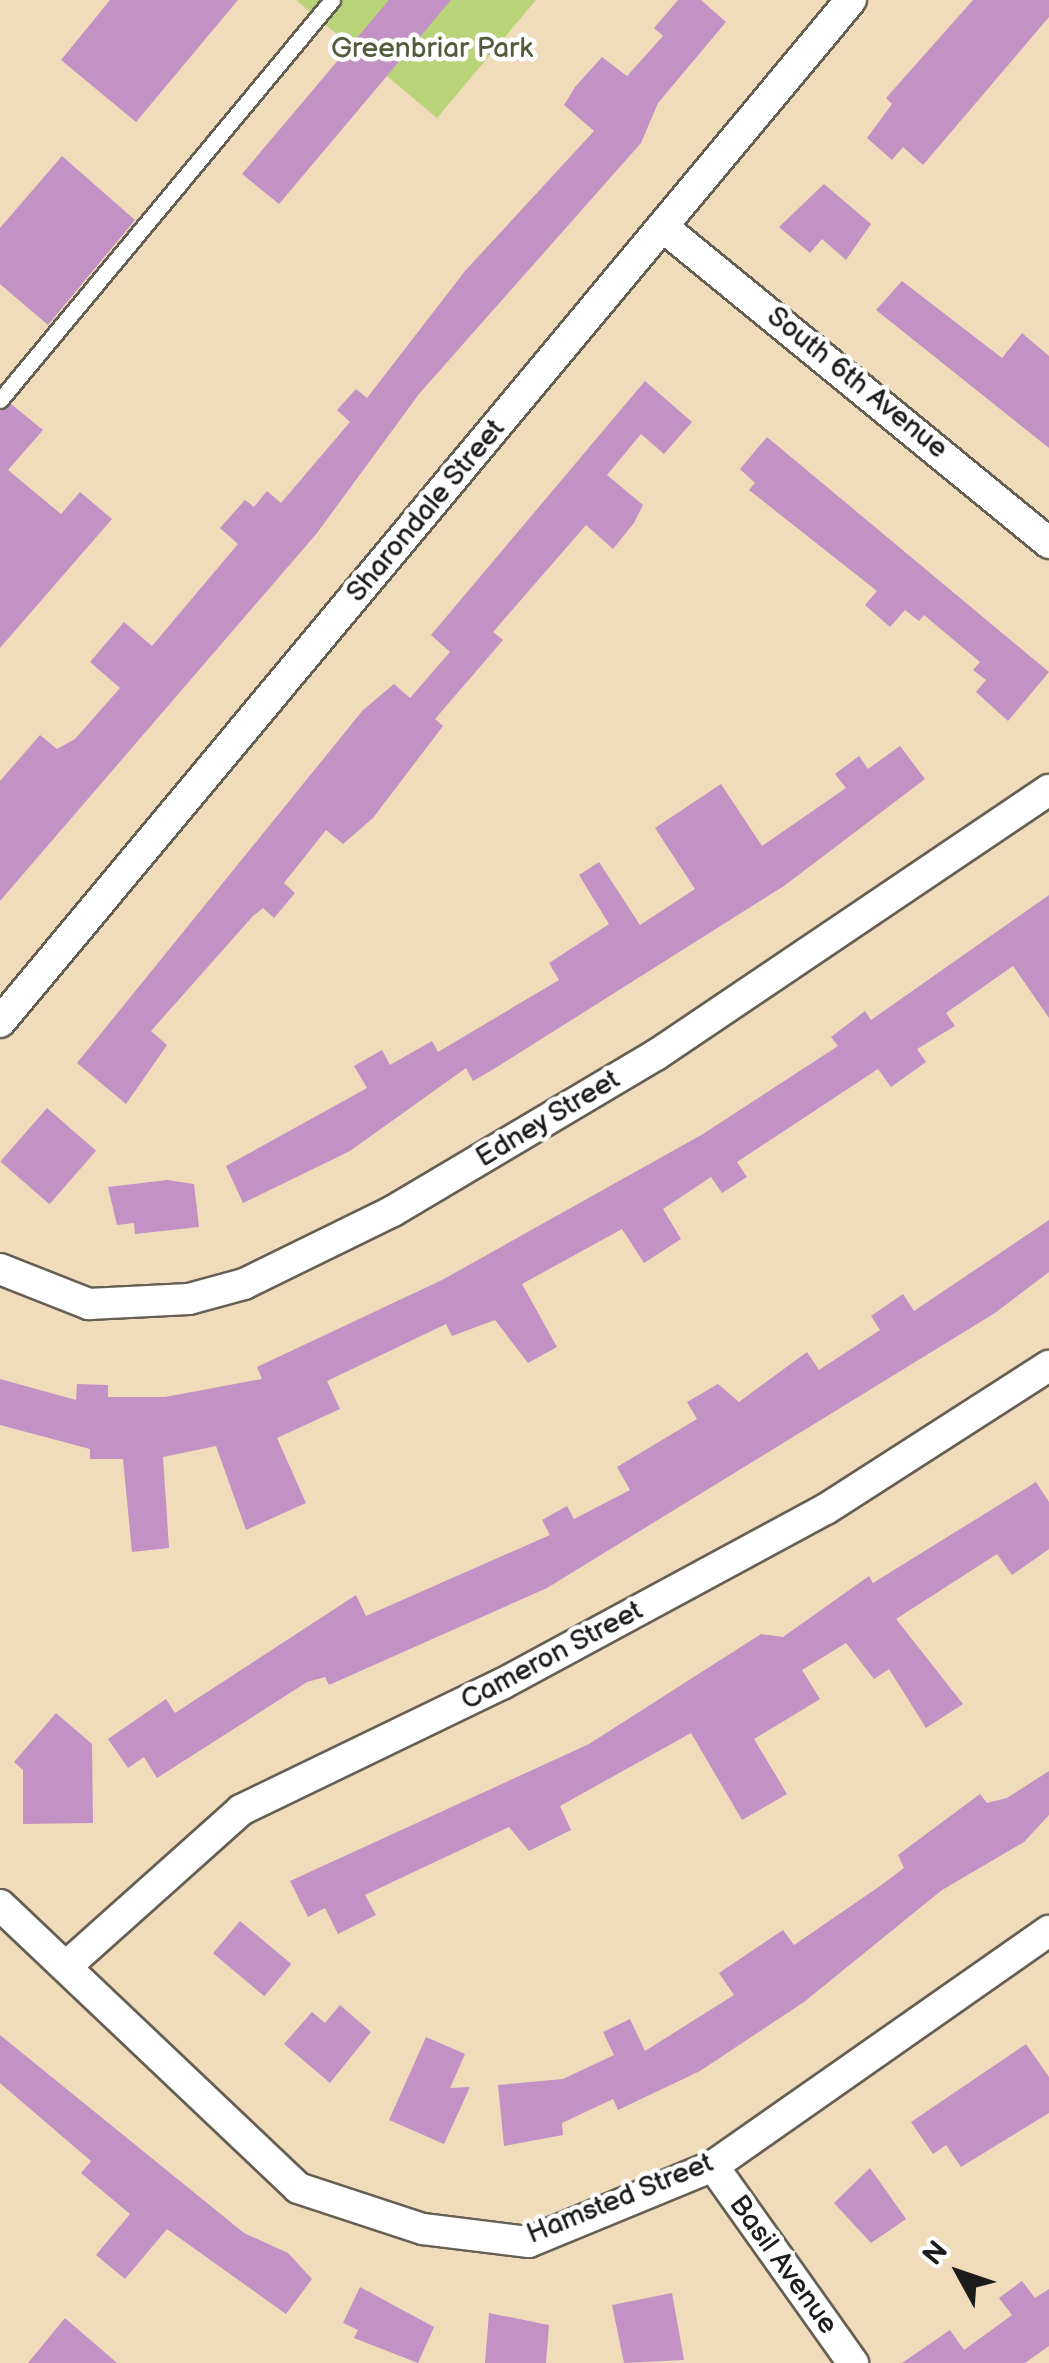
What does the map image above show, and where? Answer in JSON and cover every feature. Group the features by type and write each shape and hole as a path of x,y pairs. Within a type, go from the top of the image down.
{"street":[{"name":"Sharondale Street","path":"0,1022 851,0"},
{"name":"South 6th Avenue","path":"662,227 1049,544"},
{"name":"Edney Street","path":"0,1269 89,1304 189,1299 244,1284 393,1211 656,1055 1049,790"},
{"name":"Cameron Street","path":"70,1963 241,1810 502,1684 826,1509 1049,1366"},
{"name":"Hamsted Street","path":"0,1905 70,1963 298,2188 347,2210 529,2242 713,2166 1049,1931"},
{"name":"Basil Avenue","path":"713,2166 853,2363"}],"lane":[{"path":"0,400 332,0"}],"green space":[{"name":"Greenbriar Park","path":"296,0 536,0 437,118"}],"building":[{"path":"110,0 238,0 136,122 61,60"},
{"path":"389,0 451,0 279,204 242,174"},
{"path":"678,0 701,0 726,22 658,103 641,143 419,394 317,533 0,901 0,781 40,735 57,749 75,739 120,688 90,662 124,622 152,646 238,544 220,528 245,500 254,507 267,491 281,503 350,422 337,410 356,389 367,398 465,271 594,131 564,105 575,87 602,57 627,76 663,36 654,28"},
{"path":"973,0 1049,0 1049,17 923,165 903,147 892,160 867,138 892,104 886,98"},
{"path":"62,156 135,220 48,325 0,284 0,228"},
{"path":"824,184 871,224 846,260 822,239 810,253 779,227"},
{"path":"902,281 1002,358 1022,333 1049,356 1049,448 876,310"},
{"path":"645,381 692,422 664,454 641,434 607,475 643,505 634,523 613,549 586,525 493,632 503,640 435,719 443,726 373,818 343,844 326,830 284,883 295,893 274,918 263,908 253,916 151,1031 167,1045 126,1104 77,1063 363,710 394,684 410,698 450,652 431,635"},
{"path":"11,404 43,430 8,470 61,514 80,492 112,519 0,648 0,411"},
{"path":"767,437 1049,672 1008,721 976,692 986,680 973,670 980,662 924,615 919,621 905,610 890,627 865,605 877,591 749,490 755,483 740,469"},
{"path":"900,746 925,779 784,886 497,1067 473,1081 466,1068 350,1151 243,1203 226,1166 367,1088 354,1066 382,1050 390,1065 432,1041 438,1052 559,980 549,963 609,924 579,875 599,862 640,925 695,889 655,828 721,784 762,846 846,788 835,774 859,756 868,769"},
{"path":"1049,895 1049,1018 1013,966 946,1013 955,1026 917,1049 926,1062 891,1087 878,1069 737,1162 747,1177 722,1193 711,1177 663,1209 681,1239 644,1263 622,1229 522,1284 557,1347 528,1363 495,1320 452,1336 446,1324 327,1381 340,1409 277,1438 306,1503 246,1530 216,1446 163,1457 169,1548 132,1552 123,1459 90,1459 90,1449 0,1425 0,1379 76,1400 77,1384 108,1385 108,1397 165,1397 262,1379 257,1367 442,1280 703,1134 838,1046 831,1037 865,1011 871,1020"},
{"path":"47,1108 96,1151 49,1204 0,1162"},
{"path":"167,1180 194,1184 199,1227 135,1234 134,1223 117,1225 108,1187"},
{"path":"1049,1220 1049,1272 995,1313 547,1588 329,1685 325,1677 307,1682 157,1778 144,1757 128,1768 108,1739 166,1699 175,1713 356,1595 366,1616 550,1535 542,1520 567,1506 574,1519 630,1490 617,1467 697,1419 687,1402 718,1384 739,1402 807,1352 819,1370 880,1330 871,1316 903,1294 914,1311"},
{"path":"1036,1482 1049,1502 1049,1549 1012,1575 997,1554 896,1619 963,1704 926,1728 889,1669 874,1679 846,1643 802,1670 820,1699 754,1739 787,1794 742,1820 691,1733 560,1806 571,1830 529,1851 509,1827 365,1895 376,1915 338,1934 325,1908 308,1917 290,1881 589,1744 761,1634 783,1637 869,1576 873,1583"},
{"path":"56,1713 92,1744 93,1823 23,1824 23,1770 14,1762"},
{"path":"1049,1771 1049,1815 1024,1842 942,1890 804,2002 700,2071 618,2110 613,2099 562,2123 563,2135 504,2146 498,2085 563,2079 614,2055 603,2032 630,2019 645,2051 734,1995 719,1973 783,1930 794,1945 904,1868 898,1855 980,1794 987,1803 1007,1798"},
{"path":"240,1921 291,1964 264,1996 213,1953"},
{"path":"340,2005 371,2032 330,2083 284,2044 312,2012 325,2023"},
{"path":"0,2035 244,2233 288,2253 312,2279 286,2314 167,2229 125,2279 96,2255 130,2214 81,2173 91,2161 0,2083"},
{"path":"426,2037 465,2054 450,2088 470,2087 444,2144 389,2120"},
{"path":"1026,2044 1049,2077 1049,2113 961,2167 946,2145 933,2154 911,2122"},
{"path":"870,2168 906,2219 871,2243 834,2203"},
{"path":"1022,2281 1035,2298 1049,2289 1049,2346 1025,2363 902,2363 950,2330 964,2350 1012,2315 999,2298"},
{"path":"360,2287 434,2327 418,2363 354,2338 358,2330 343,2323"},
{"path":"672,2293 684,2360 624,2363 612,2305"},
{"path":"489,2313 549,2325 546,2363 485,2363"},
{"path":"65,2318 117,2363 28,2363"}]}
